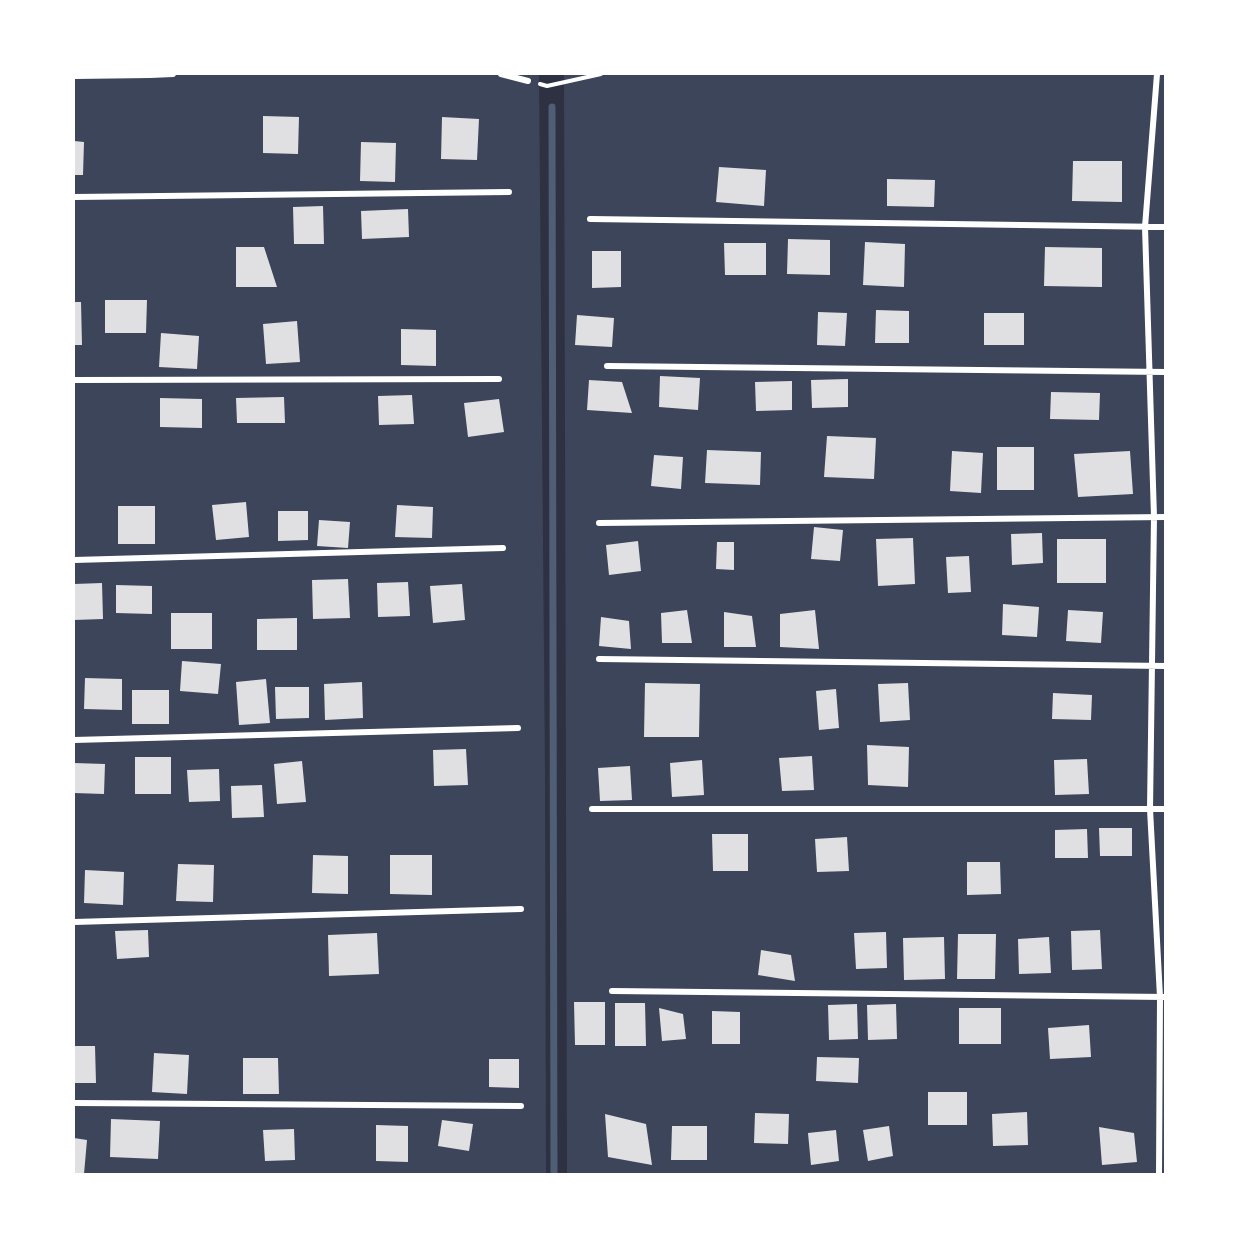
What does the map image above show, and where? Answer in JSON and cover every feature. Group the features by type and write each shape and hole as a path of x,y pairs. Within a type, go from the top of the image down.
{"street":[{"path":"74,76 173,74"},
{"path":"501,74 528,81"},
{"path":"1157,74 1145,227 1154,517 1150,809 1162,997 1159,1174"},
{"path":"74,197 509,192"},
{"path":"590,219 1166,227"},
{"path":"607,366 1166,372"},
{"path":"74,380 499,379"},
{"path":"599,523 1166,518"},
{"path":"74,560 503,548"},
{"path":"599,659 1166,666"},
{"path":"74,740 518,729"},
{"path":"592,809 1166,809"},
{"path":"74,922 521,909"},
{"path":"612,991 1162,997"},
{"path":"74,1103 521,1106"}],"path":[{"path":"528,81 547,86 601,74"}],"shaded area":[{"path":"74,74 539,74 546,1174 74,1174"},
{"path":"564,74 1165,74 1165,1174 567,1174"}],"building":[{"path":"263,116 299,117 298,154 263,153"},
{"path":"442,117 479,119 477,160 441,159"},
{"path":"74,141 84,142 83,175 74,175"},
{"path":"361,142 396,143 395,182 360,181"},
{"path":"1073,161 1122,161 1122,202 1072,201"},
{"path":"719,167 766,170 764,206 716,202"},
{"path":"887,179 935,180 934,207 887,206"},
{"path":"323,206 324,244 294,244 293,207"},
{"path":"408,209 409,237 362,239 361,211"},
{"path":"788,239 830,240 830,275 787,274"},
{"path":"865,242 905,244 904,287 863,285"},
{"path":"724,243 766,243 766,275 725,275"},
{"path":"236,247 264,247 277,287 236,287"},
{"path":"1045,247 1102,248 1102,287 1044,286"},
{"path":"592,251 621,251 621,287 592,288"},
{"path":"105,300 147,300 146,333 105,333"},
{"path":"74,302 81,302 82,345 74,345"},
{"path":"876,310 909,311 909,343 875,343"},
{"path":"818,312 847,313 845,346 817,345"},
{"path":"984,313 1024,313 1024,345 984,345"},
{"path":"577,315 614,318 612,347 575,345"},
{"path":"297,321 300,362 266,364 263,324"},
{"path":"401,329 436,330 436,366 401,365"},
{"path":"161,333 199,336 197,369 159,367"},
{"path":"660,376 700,378 698,410 659,407"},
{"path":"848,379 848,407 812,408 811,380"},
{"path":"589,380 622,382 632,413 587,410"},
{"path":"792,381 792,410 756,411 755,382"},
{"path":"1051,392 1100,393 1099,420 1050,419"},
{"path":"412,395 414,424 379,425 378,396"},
{"path":"284,397 285,423 237,423 236,398"},
{"path":"160,398 202,399 202,428 160,427"},
{"path":"499,399 504,432 468,437 464,403"},
{"path":"827,436 876,438 874,479 824,477"},
{"path":"997,447 1034,447 1034,490 997,490"},
{"path":"707,450 761,452 760,485 705,483"},
{"path":"952,451 983,453 981,493 950,491"},
{"path":"1130,451 1133,494 1078,497 1074,454"},
{"path":"654,455 683,457 681,489 651,486"},
{"path":"246,502 249,537 216,540 212,505"},
{"path":"397,505 433,507 432,538 395,537"},
{"path":"118,506 155,506 155,544 118,544"},
{"path":"278,511 308,511 308,540 278,541"},
{"path":"319,520 350,522 348,548 317,546"},
{"path":"814,527 843,530 840,561 811,559"},
{"path":"1042,533 1043,563 1012,565 1011,534"},
{"path":"913,538 915,584 878,586 876,539"},
{"path":"1057,539 1106,539 1106,583 1057,583"},
{"path":"638,541 641,571 609,575 606,545"},
{"path":"717,542 734,542 734,570 716,569"},
{"path":"969,556 971,592 948,593 946,557"},
{"path":"348,579 350,618 313,619 312,580"},
{"path":"408,582 410,616 378,617 377,583"},
{"path":"102,583 103,619 74,620 74,584"},
{"path":"462,584 465,620 433,623 430,586"},
{"path":"116,585 152,586 152,614 116,613"},
{"path":"1003,604 1039,607 1037,637 1002,635"},
{"path":"687,610 692,643 662,643 661,613"},
{"path":"815,610 819,649 780,647 780,614"},
{"path":"1068,610 1103,612 1101,643 1066,641"},
{"path":"724,612 752,616 756,647 724,647"},
{"path":"171,613 212,613 212,649 171,649"},
{"path":"601,617 629,621 631,649 599,646"},
{"path":"297,618 297,650 257,650 257,619"},
{"path":"182,661 221,664 218,694 180,691"},
{"path":"85,678 122,679 122,710 84,709"},
{"path":"266,679 270,723 239,725 236,682"},
{"path":"362,682 363,718 325,720 324,684"},
{"path":"645,683 700,684 699,737 644,737"},
{"path":"908,683 910,720 880,722 878,684"},
{"path":"275,687 309,687 309,718 276,719"},
{"path":"836,689 839,728 819,730 816,691"},
{"path":"132,690 169,690 169,724 132,724"},
{"path":"1053,693 1092,695 1091,720 1052,719"},
{"path":"867,745 909,747 908,787 868,785"},
{"path":"466,749 468,785 434,786 433,750"},
{"path":"812,756 814,790 782,791 779,758"},
{"path":"135,757 171,757 171,794 135,794"},
{"path":"1087,759 1089,794 1055,795 1054,760"},
{"path":"702,760 704,795 672,797 670,763"},
{"path":"302,761 306,802 277,804 274,764"},
{"path":"74,763 105,764 104,794 74,793"},
{"path":"630,766 632,800 600,801 598,768"},
{"path":"219,769 220,801 189,802 187,770"},
{"path":"262,785 264,817 232,818 231,786"},
{"path":"1099,828 1132,828 1132,856 1100,856"},
{"path":"1087,829 1088,858 1055,858 1055,830"},
{"path":"712,834 748,834 748,871 713,871"},
{"path":"847,837 849,871 817,872 815,839"},
{"path":"313,855 348,856 348,894 312,893"},
{"path":"390,855 432,855 432,895 390,894"},
{"path":"967,862 1000,862 1001,894 967,895"},
{"path":"178,864 214,865 213,902 176,901"},
{"path":"85,870 124,872 123,905 84,903"},
{"path":"148,930 149,957 117,959 115,931"},
{"path":"1100,930 1102,969 1072,970 1071,931"},
{"path":"886,932 887,968 856,969 854,933"},
{"path":"377,933 379,974 329,976 328,935"},
{"path":"958,934 996,934 995,979 957,979"},
{"path":"944,937 945,979 904,980 903,938"},
{"path":"1049,937 1051,973 1019,974 1018,939"},
{"path":"761,950 791,955 795,981 758,975"},
{"path":"574,1002 605,1002 605,1045 575,1045"},
{"path":"615,1003 645,1003 646,1046 615,1046"},
{"path":"857,1004 858,1039 829,1040 828,1005"},
{"path":"896,1004 897,1039 868,1040 867,1005"},
{"path":"659,1008 683,1014 686,1039 662,1041"},
{"path":"959,1008 1001,1008 1001,1044 959,1044"},
{"path":"712,1011 740,1012 740,1044 712,1044"},
{"path":"1089,1025 1091,1057 1050,1059 1048,1028"},
{"path":"74,1046 95,1046 96,1083 74,1083"},
{"path":"154,1053 189,1055 187,1094 152,1092"},
{"path":"817,1057 859,1058 858,1083 816,1081"},
{"path":"243,1058 278,1058 279,1094 243,1094"},
{"path":"489,1059 519,1059 519,1088 489,1087"},
{"path":"928,1092 967,1092 967,1125 928,1125"},
{"path":"1027,1112 1028,1145 993,1146 992,1114"},
{"path":"755,1113 789,1114 788,1144 754,1143"},
{"path":"605,1114 646,1124 652,1165 608,1157"},
{"path":"111,1119 160,1121 158,1159 110,1157"},
{"path":"442,1120 473,1124 469,1151 438,1146"},
{"path":"376,1125 408,1126 408,1162 376,1161"},
{"path":"672,1126 707,1126 707,1160 671,1160"},
{"path":"889,1126 893,1156 868,1161 863,1130"},
{"path":"1099,1127 1134,1133 1137,1162 1102,1165"},
{"path":"294,1129 295,1160 265,1161 263,1130"},
{"path":"836,1130 839,1161 811,1165 808,1133"},
{"path":"74,1138 87,1140 84,1174 74,1174"}],"waterway":[{"path":"552,107 554,1174"}]}
